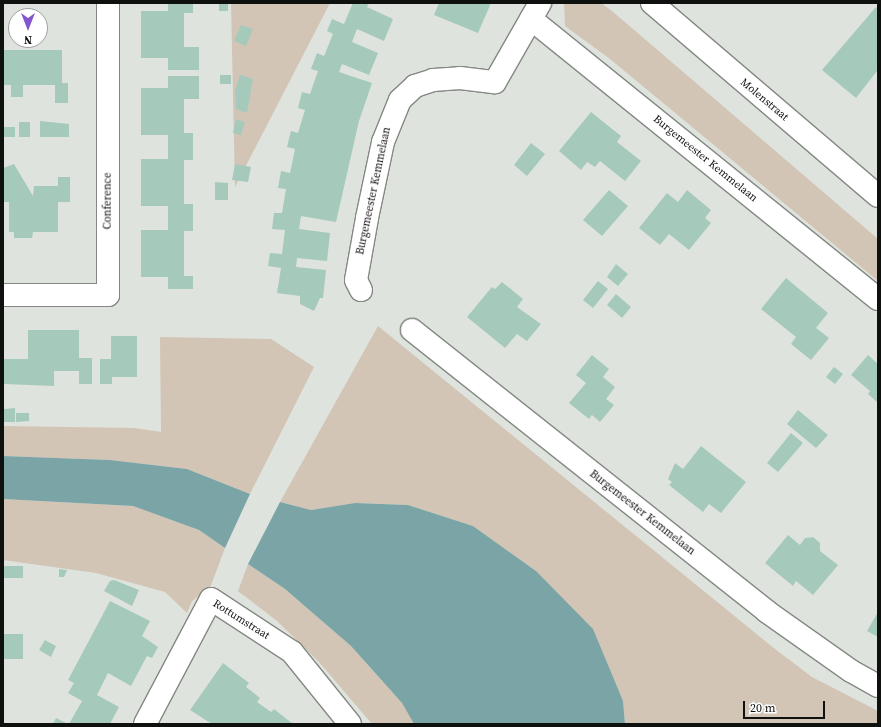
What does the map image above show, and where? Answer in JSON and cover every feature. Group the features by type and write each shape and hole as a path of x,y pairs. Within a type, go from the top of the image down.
{"street":[{"name":"Conference","path":"3,295 108,295 108,3"},
{"name":"Molenstraat","path":"652,3 878,196"},
{"name":"Burgemeester Kemmelaan","path":"361,290 356,280 367,218 383,142 400,100 415,86 433,80 460,78 495,82 536,11 878,299"},
{"name":"Burgemeester Kemmelaan","path":"412,330 766,612 878,686"},
{"name":"Rottumstraat","path":"145,724 211,599 292,652 350,724"}],"shaded area":[{"path":"231,3 330,3 235,187"},
{"path":"564,3 601,3 612,11 878,239 878,281 610,59 565,26"},
{"path":"378,326 775,649 812,677 878,711 878,724 625,724 623,701 536,571 473,526 408,505 355,503 311,510 280,502"},
{"path":"160,337 271,339 314,367 250,494 187,469 110,460 3,456 3,426 135,428 161,432"},
{"path":"3,499 133,506 199,530 225,548 210,588 192,601 187,613 165,592 96,573 3,560"},
{"path":"248,564 285,589 351,646 402,703 414,724 372,724 319,662 277,621 238,591"}],"water":[{"path":"3,456 110,460 187,469 250,494 225,548 199,530 133,506 3,499"},
{"path":"280,502 311,510 355,503 408,505 473,526 536,571 593,629 623,701 625,724 414,724 402,703 351,646 285,589 248,564"}],"building":[{"path":"168,3 193,3 193,13 184,13 184,47 199,47 199,70 168,70 168,58 141,58 141,11 168,11"},
{"path":"219,3 228,3 228,11 219,11"},
{"path":"353,3 369,3 367,7 393,19 384,41 357,29 352,42 378,53 369,75 342,64 339,72 372,83 359,121 336,222 301,216 299,229 330,233 327,261 297,258 296,267 326,270 323,298 320,298 314,311 300,304 300,296 277,293 281,268 268,266 270,253 282,254 285,230 272,229 274,213 282,213 286,189 278,188 281,171 290,173 295,149 287,147 291,131 298,133 305,110 298,108 302,92 310,94 318,71 311,69 317,53 324,56 333,34 327,31 332,19 344,24"},
{"path":"439,3 491,3 478,33 434,15"},
{"path":"876,7 878,9 877,71 856,98 822,70"},
{"path":"241,25 253,29 246,46 234,41"},
{"path":"3,50 62,50 62,83 68,83 68,103 55,103 55,85 23,85 23,97 11,97 11,85 3,85"},
{"path":"220,75 231,75 231,84 220,84"},
{"path":"240,75 253,79 247,113 236,109 235,91"},
{"path":"168,76 199,76 199,99 184,99 184,133 193,133 193,160 184,160 184,204 193,204 193,231 184,231 184,276 193,276 193,289 168,289 168,277 141,277 141,230 168,230 168,206 141,206 141,159 168,159 168,135 141,135 141,88 168,88"},
{"path":"591,112 621,136 617,142 641,161 625,181 600,161 595,167 587,162 581,170 559,151"},
{"path":"236,119 245,122 241,135 233,133"},
{"path":"40,121 69,124 69,137 40,137"},
{"path":"19,122 30,122 30,137 19,137"},
{"path":"3,127 15,127 15,137 3,137"},
{"path":"531,143 545,154 527,176 514,165"},
{"path":"14,164 33,196 34,186 58,186 58,177 70,177 70,202 58,202 58,232 33,232 32,238 14,238 14,232 9,232 9,202 3,202 3,168"},
{"path":"235,164 251,167 248,182 232,180"},
{"path":"215,182 228,183 228,200 215,200"},
{"path":"609,190 628,206 602,236 583,220"},
{"path":"687,190 711,210 705,218 711,223 689,250 669,234 660,245 639,228 667,193 678,202"},
{"path":"616,264 628,274 618,286 607,277"},
{"path":"786,278 828,313 816,328 829,338 811,360 791,344 796,337 761,309"},
{"path":"598,281 608,289 593,308 583,300"},
{"path":"502,282 523,299 517,307 541,324 527,341 517,334 505,348 467,317 492,287 495,289"},
{"path":"616,294 631,307 622,318 607,305"},
{"path":"28,330 79,330 79,358 92,358 92,384 79,384 79,371 54,371 54,386 4,384 3,359 28,359"},
{"path":"111,336 137,336 137,377 112,377 112,384 100,384 100,359 111,359"},
{"path":"592,355 609,369 603,377 615,387 606,399 614,405 600,422 592,415 589,419 569,403 586,383 576,375"},
{"path":"868,355 878,364 878,403 868,394 870,391 851,375"},
{"path":"834,367 843,374 835,384 826,377"},
{"path":"15,408 15,422 4,422 4,409"},
{"path":"798,410 828,435 816,448 787,424"},
{"path":"16,413 29,413 29,421 16,422"},
{"path":"791,433 803,443 778,472 767,463"},
{"path":"701,446 746,482 721,513 709,504 703,512 669,485 672,482 668,479 675,463 683,469"},
{"path":"788,535 800,545 805,538 813,537 820,543 820,551 838,565 813,595 796,581 793,586 765,563"},
{"path":"3,566 23,566 23,578 3,578"},
{"path":"59,569 67,570 64,577 59,577"},
{"path":"114,580 139,590 132,606 104,591 110,581"},
{"path":"110,601 150,621 142,636 158,647 152,658 147,656 131,686 108,673 97,695 119,707 110,724 69,724 82,701 68,693 74,683 68,680"},
{"path":"878,612 878,637 867,631"},
{"path":"3,634 23,634 23,659 3,659"},
{"path":"45,640 56,646 51,657 39,650"},
{"path":"223,663 249,683 246,687 260,698 257,702 271,712 274,709 293,724 212,724 190,710"},
{"path":"56,718 68,724 53,724"}]}
